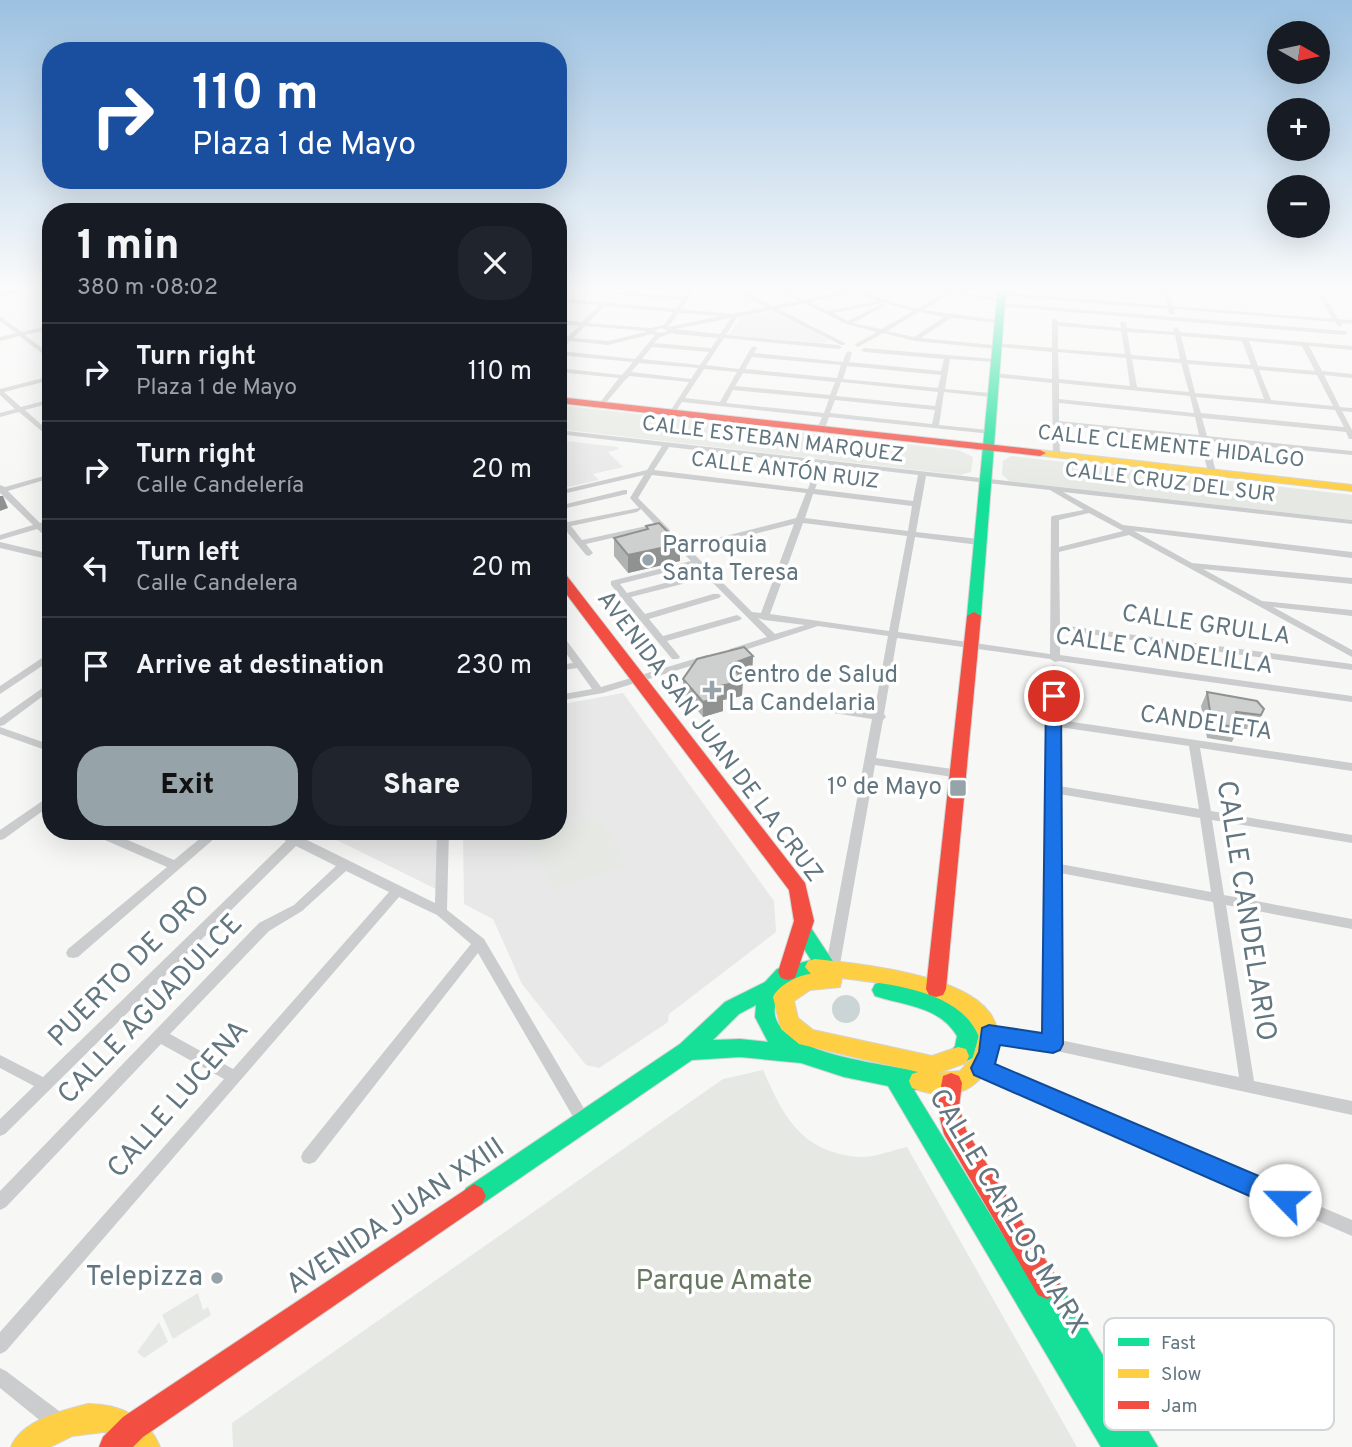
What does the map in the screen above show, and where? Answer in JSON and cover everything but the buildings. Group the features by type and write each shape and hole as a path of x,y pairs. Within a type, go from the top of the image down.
{"main road":[{"path":"931,988 971,647 995,357"},
{"name":"CALLE CLEMENTE HIDALGO","path":"567,401 601,405 676,406 987,440 1056,455 1352,488"},
{"name":"AVENIDA SAN JUAN DE LA CRUZ","path":"567,587 798,888 806,907 804,933"},
{"path":"804,933 830,969"},
{"path":"788,972 804,933"},
{"path":"688,1051 740,1048 799,1054 894,1076 951,1083 969,1078 982,1068 990,1053 989,1034 981,1017 968,1003 931,988 830,969 801,968 788,972"},
{"name":"AVENIDA JUAN XXIII","path":"113,1447 133,1427 688,1051 732,1008 769,989 788,972"},
{"path":"881,990 942,1005 956,1015 965,1024 968,1035 965,1051 951,1061 932,1066 807,1038 788,1023 783,1009 783,997 791,988 814,978 881,990 909,992 931,988"},
{"path":"769,989 763,1003 765,1020 772,1034 784,1046 799,1054"},
{"name":"CALLE CARLOS MARX","path":"894,1076 1104,1425"},
{"name":"CALLE CARLOS MARX","path":"951,1083 948,1107 955,1135 1104,1381"},
{"path":"24,1447 60,1424 88,1416 112,1418 133,1427 146,1447"},
{"name":"CALLE CARLOS MARX","path":"1107,1430 1117,1447"},
{"name":"CALLE CARLOS MARX","path":"1134,1430 1144,1447"}],"street":[{"path":"584,356 991,395"},
{"path":"601,405 642,356"},
{"path":"676,406 709,356"},
{"path":"722,404 751,356"},
{"path":"757,356 944,373"},
{"path":"824,422 848,356"},
{"path":"934,356 1008,356"},
{"path":"991,356 1055,381 1352,410"},
{"path":"1055,356 1056,455"},
{"path":"1113,356 1352,376"},
{"path":"1182,356 1212,472"},
{"path":"1251,356 1268,402"},
{"path":"1311,356 1350,434"},
{"path":"583,372 595,357"},
{"path":"935,427 947,357"},
{"path":"1128,357 1134,389"},
{"path":"779,392 796,359"},
{"path":"889,403 898,368"},
{"path":"567,371 694,381"},
{"path":"0,391 42,381"},
{"path":"733,388 938,408"},
{"path":"0,391 42,429"},
{"path":"1055,401 1350,434"},
{"path":"0,415 42,404"},
{"path":"676,406 722,404 824,422 935,427 987,440"},
{"path":"1056,423 1352,453"},
{"name":"CALLE ESTEBAN MARQUEZ","path":"567,433 984,480"},
{"path":"666,445 634,498 773,638"},
{"path":"764,617 821,463"},
{"path":"567,491 649,472"},
{"name":"CALLE ANTÓN RUIZ","path":"649,472 917,505"},
{"path":"830,969 873,761 922,475"},
{"path":"42,479 1,490 42,531"},
{"name":"CALLE CRUZ DEL SUR","path":"984,480 1352,522"},
{"path":"1049,487 1352,654"},
{"path":"567,506 624,492"},
{"path":"567,525 637,510"},
{"path":"1053,1044 1055,518 1089,511"},
{"path":"684,549 800,520 979,542"},
{"path":"0,538 42,525"},
{"path":"567,526 589,554"},
{"path":"580,542 651,527"},
{"path":"1118,527 1351,557"},
{"path":"1055,551 1129,533"},
{"path":"0,545 42,555"},
{"path":"676,657 614,583 697,562"},
{"path":"1186,564 1352,582"},
{"path":"625,596 699,577"},
{"path":"642,618 716,596"},
{"path":"1256,602 1352,613"},
{"name":"CALLE CANDELILLA","path":"749,614 971,647 1054,664 1352,699"},
{"path":"661,640 737,618"},
{"path":"567,696 638,680 817,625"},
{"name":"CALLE GRULLA","path":"1055,627 1352,667"},
{"path":"567,648 599,691"},
{"path":"0,691 42,661"},
{"path":"567,667 580,665"},
{"path":"0,723 42,692"},
{"path":"808,706 881,717"},
{"name":"CANDELETA","path":"1054,723 1352,767"},
{"path":"0,730 42,746"},
{"name":"CALLE CANDELARIO","path":"1194,743 1248,1086"},
{"path":"873,761 958,774"},
{"path":"1053,789 1352,839"},
{"path":"0,836 42,812"},
{"path":"115,840 176,866"},
{"path":"73,953 206,840"},
{"name":"PUERTO DE ORO","path":"0,1129 294,840"},
{"path":"297,840 441,912 479,943 584,1122"},
{"path":"441,912 443,840"},
{"name":"CALLE AGUADULCE","path":"0,1202 264,927 299,908 346,864"},
{"path":"1053,867 1352,924"},
{"name":"CALLE LUCENA","path":"0,1345 398,890"},
{"path":"309,1157 479,943"},
{"path":"989,1034 1053,1044 1352,1108"},
{"path":"160,1036 234,1077"},
{"path":"0,1062 45,1085"},
{"path":"982,1068 1352,1228"},
{"path":"0,1377 60,1424"}],"shaded area":[{"path":"567,441 619,449 608,452 623,467 593,474 599,480 567,487"},
{"path":"623,693 774,901 776,932 669,1014 668,1022 599,1068 586,1065 522,984 493,919 464,904 463,840 567,840 567,703"},
{"path":"336,840 438,840 436,889"},
{"path":"846,995 856,999 860,1009 856,1019 846,1023 836,1019 832,1009 836,999"}],"green space":[{"path":"567,406 958,450 973,457 971,472 960,475 567,430"},
{"path":"1011,456 1352,495 1352,520 1009,481 1002,474 1003,461"},
{"path":"598,816 627,864 554,889 528,840 567,840 567,825"},
{"name":"Parque Amate","path":"763,1070 787,1117 809,1140 822,1148 839,1154 865,1157 907,1147 1077,1447 233,1447 232,1423 723,1079"},
{"path":"198,1293 203,1310 208,1307 211,1315 173,1339 162,1315"},
{"path":"159,1322 168,1342 144,1358 137,1352"}],"traffic: fast":[{"path":"974,616 996,356"},
{"path":"804,933 828,969"},
{"path":"815,967 792,971 773,986 765,1017 776,1036 789,1047 824,1062 920,1081"},
{"path":"474,1196 688,1051 732,1008 769,989"},
{"path":"882,990 931,1003 952,1015 968,1035 965,1051 958,1056"},
{"path":"688,1051 740,1048 799,1054"},
{"path":"894,1076 1104,1425"},
{"path":"1047,1286 1104,1381"},
{"path":"1107,1430 1117,1447"},
{"path":"1134,1430 1144,1447"}],"traffic: slow":[{"path":"1040,453 1352,488"},
{"path":"815,967 879,976 928,987 968,1005 981,1017 990,1037 986,1052 975,1072 968,1078 948,1083 920,1081"},
{"path":"833,981 806,982 783,997 788,1023 807,1038 932,1066 958,1056"},
{"path":"25,1447 56,1428 88,1418 119,1422 134,1431 146,1447"}],"traffic: jam":[{"path":"567,401 1040,453"},
{"path":"567,586 798,888 804,921 788,972"},
{"path":"936,989 974,616"},
{"path":"951,1083 948,1107 955,1134 1047,1286"},
{"path":"113,1447 133,1427 474,1196"}],"place":[{"name":"Parroquia Santa Teresa","path":"648,560"},
{"name":"Centro de Salud La Candelaria","path":"712,690"},
{"name":"1º de Mayo","path":"958,788"},
{"name":"Telepizza","path":"217,1278"}],"route":[{"path":"1054,696 1053,1044 989,1034 990,1053 982,1068 1285,1200"}]}
